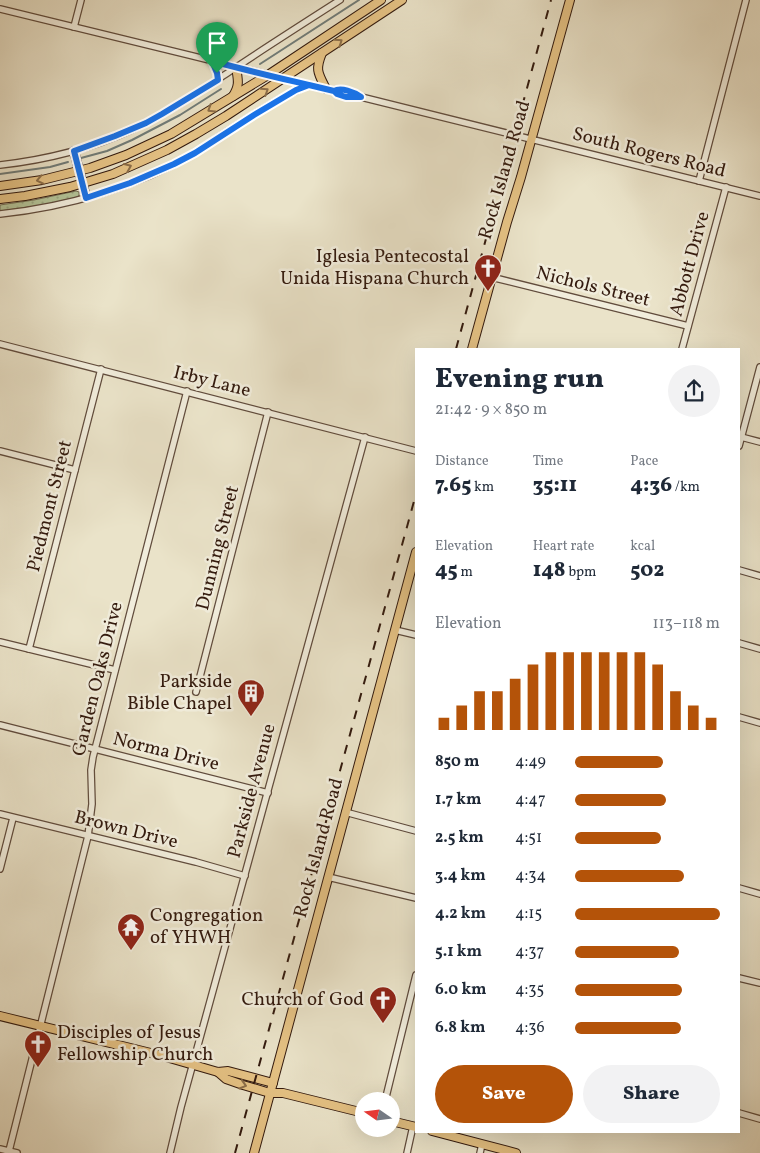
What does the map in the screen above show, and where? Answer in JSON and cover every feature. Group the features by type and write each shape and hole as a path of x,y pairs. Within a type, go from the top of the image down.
{"main road":[{"path":"0,186 34,182 79,171 111,161 171,134 268,75 381,0"},
{"path":"0,199 70,188 113,174 167,150 196,134 284,78 402,0"},
{"name":"Rock Island Road","path":"472,348 570,0"},
{"path":"322,53 318,64 318,73 330,90"},
{"path":"233,96 239,83 236,67"},
{"path":"74,151 86,198"},
{"name":"Rock Island Road","path":"254,1153 345,812 415,562"},
{"path":"0,1016 193,1064 218,1072 226,1079 270,1093 283,1093 355,1111"},
{"path":"218,1072 228,1071 273,1083 283,1093"},
{"path":"400,1123 414,1127"},
{"path":"440,1133 516,1153"}],"street":[{"path":"74,27 81,0"},
{"path":"0,165 74,151 146,123 218,80 340,0"},
{"path":"699,181 746,0"},
{"name":"South Rogers Road","path":"0,9 284,78 330,90 346,97 361,97 760,196"},
{"path":"212,61 218,80"},
{"path":"0,214 86,198 130,183 195,153 254,115 296,90 309,85"},
{"name":"Abbott Drive","path":"682,348 726,187"},
{"name":"Nichols Street","path":"492,277 688,326"},
{"name":"Irby Lane","path":"0,344 415,451"},
{"path":"740,442 760,367"},
{"name":"Piedmont Street","path":"29,649 101,370"},
{"name":"Garden Oaks Drive","path":"9,1151 88,836 92,804 91,770 95,749 187,391"},
{"name":"Dunning Street","path":"196,692 268,412"},
{"name":"Parkside Avenue","path":"170,1153 365,437"},
{"path":"741,437 760,442"},
{"path":"0,451 75,470"},
{"path":"740,570 760,576"},
{"path":"395,630 415,635"},
{"path":"0,642 115,670"},
{"path":"740,644 760,649"},
{"path":"740,717 760,722"},
{"name":"Norma Drive","path":"0,725 268,793"},
{"path":"345,812 415,831"},
{"name":"Brown Drive","path":"0,814 196,862 245,876"},
{"path":"0,869 13,818"},
{"path":"328,877 415,898"},
{"path":"740,888 760,894"},
{"path":"740,978 760,983"},
{"path":"387,1092 415,979"},
{"path":"740,1113 760,1119"},
{"path":"407,1153 414,1127"},
{"path":"480,1153 482,1144"},
{"path":"0,1149 17,1153"}],"green space":[{"path":"79,192 78,197 43,205 0,211 0,205"}],"waterway":[{"path":"260,64 359,0"},
{"path":"81,158 107,151 132,140 180,115 221,89"},
{"path":"0,174 50,167 68,162"}],"railway":[{"path":"456,348 551,0"},
{"path":"235,1153 415,498"}],"place":[{"name":"Iglesia Pentecostal Unida Hispana Church","path":"488,292"},
{"name":"Parkside Bible Chapel","path":"251,717"},
{"name":"Congregation of YHWH","path":"131,951"},
{"name":"Church of God","path":"383,1024"},
{"name":"Disciples of Jesus Fellowship Church","path":"38,1068"}],"route":[{"path":"217,73 212,61 334,91 337,89 351,92 361,97 346,97 334,91 309,85 296,90 174,164 130,183 86,198 74,151 131,130 162,114 218,80 217,73"}]}
